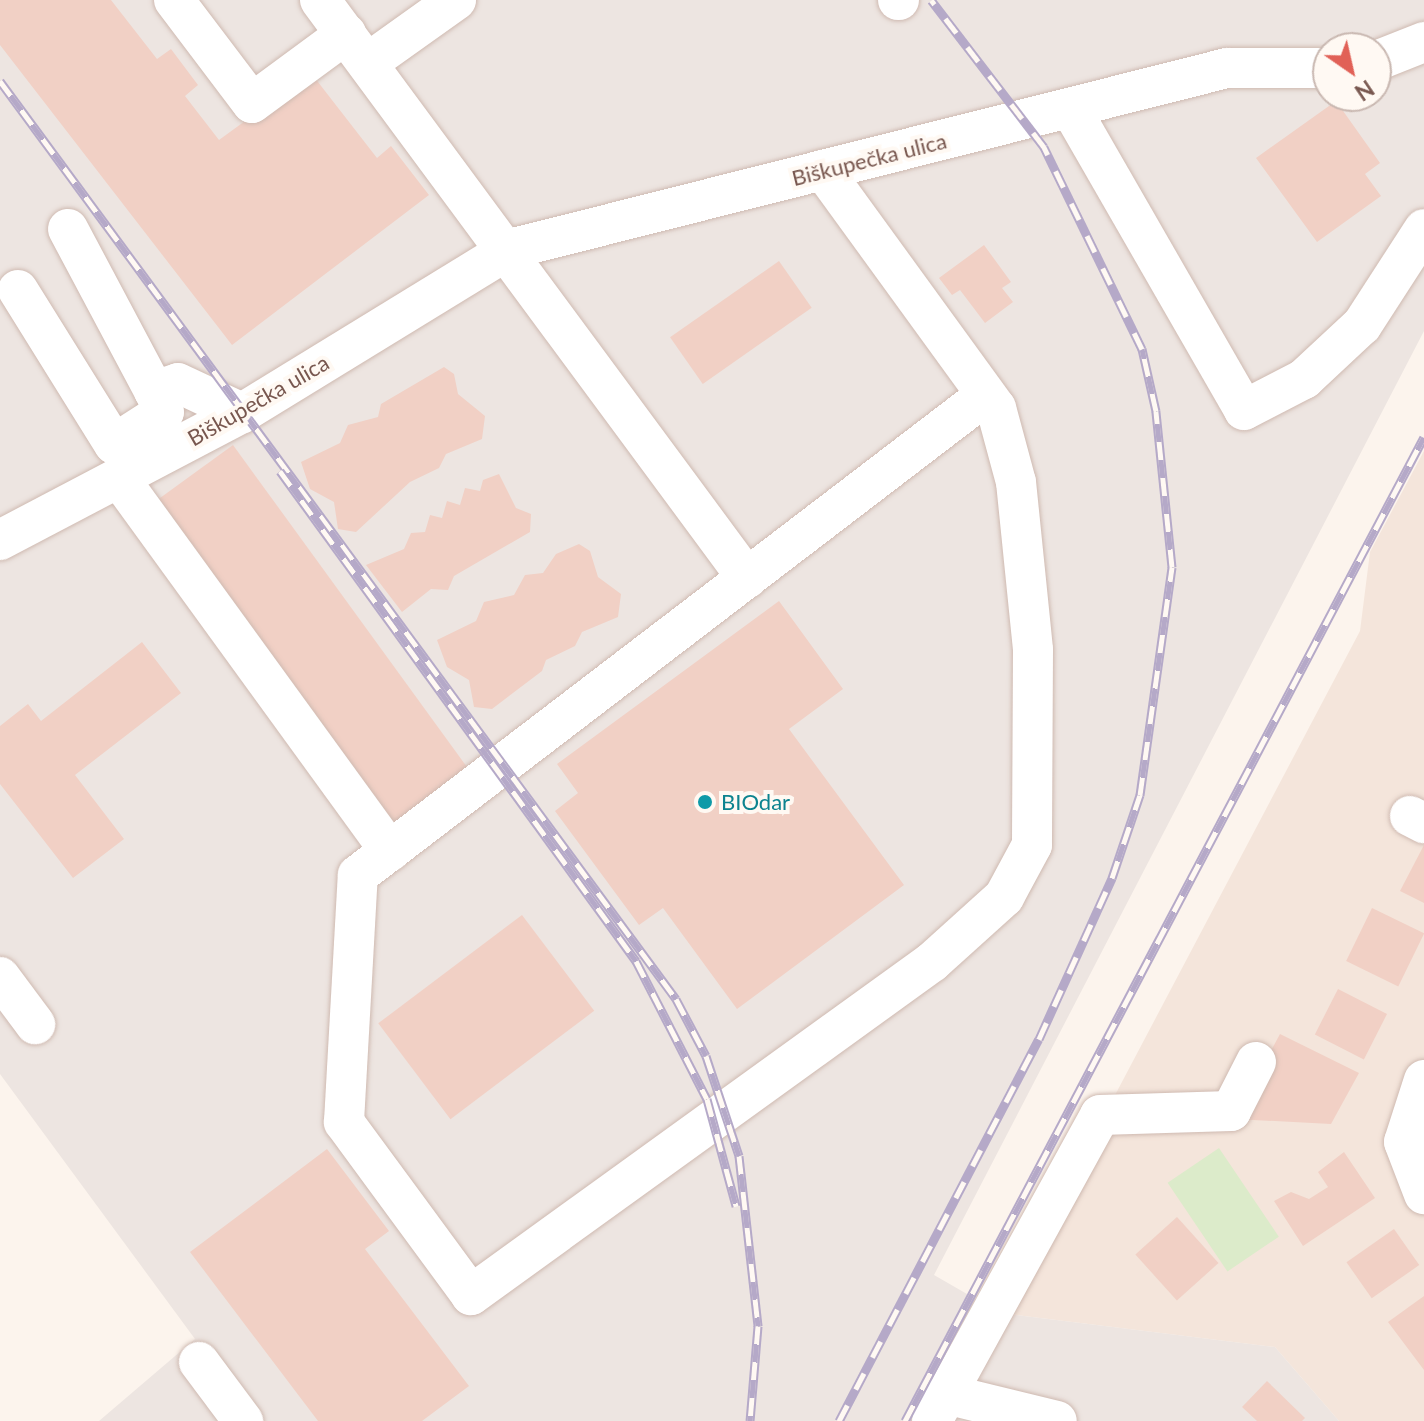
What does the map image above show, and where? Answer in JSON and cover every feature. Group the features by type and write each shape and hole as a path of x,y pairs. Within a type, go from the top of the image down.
{"street":[{"path":"174,0 252,103 456,0"},
{"path":"320,0 510,249 747,578"},
{"path":"1392,55 1424,42"},
{"name":"Biškupečka ulica","path":"0,540 242,413 510,249 1227,68 1312,68"},
{"path":"1071,109 1244,410 1304,379 1362,325 1424,229"},
{"path":"823,170 986,395 1016,482 1033,650 1032,845 1004,897 932,962 471,1295 344,1122 358,875 986,395"},
{"path":"18,290 114,444 164,412 68,229"},
{"path":"154,391 178,383 242,413"},
{"path":"119,478 390,851"},
{"path":"0,977 35,1024"},
{"path":"1057,1421 939,1407 1100,1115 1231,1111 1256,1062"},
{"path":"1424,1080 1404,1142 1424,1194"},
{"path":"199,1362 243,1421"}],"shaded area":[{"path":"0,0 1424,0 1424,331 934,1275 1000,1313 1275,1347 1339,1421 99,1421 195,1339 0,1074"},
{"path":"1424,451 1424,1421 1339,1421 1275,1347 1000,1313 1360,631 1370,552"}],"green space":[{"path":"1219,1148 1279,1237 1227,1271 1168,1183"}],"building":[{"path":"0,0 111,0 157,59 171,49 198,85 185,96 219,140 311,73 377,158 391,146 429,195 232,345 0,45"},
{"path":"1321,112 1344,112 1380,163 1365,174 1381,196 1317,242 1256,158"},
{"path":"984,245 1011,282 1002,288 1013,302 985,323 960,290 952,295 939,278"},
{"path":"779,261 812,308 703,384 670,337"},
{"path":"444,367 454,374 458,394 485,416 482,439 446,454 439,468 410,482 356,532 338,529 334,502 310,489 301,462 340,443 348,425 378,417 381,404"},
{"path":"233,445 470,771 394,826 157,500"},
{"path":"499,474 516,508 531,514 530,532 454,576 448,590 431,589 402,612 366,565 404,549 411,533 425,532 430,515 442,518 447,501 460,505 465,488 480,491 483,480"},
{"path":"579,544 590,551 598,577 621,594 618,617 582,632 575,646 546,660 542,671 492,709 474,707 469,680 447,667 437,640 476,621 484,602 514,595 525,575 543,573 556,554"},
{"name":"BIOdar","path":"779,601 843,689 789,729 904,885 737,1009 663,908 639,925 555,811 578,793 557,764"},
{"path":"142,642 181,693 75,775 124,839 73,878 0,784 0,726 28,704 41,721"},
{"path":"1424,845 1424,903 1400,891"},
{"path":"1372,908 1424,933 1398,986 1346,961"},
{"path":"522,915 594,1011 450,1119 378,1023"},
{"path":"1338,989 1387,1014 1364,1059 1315,1034"},
{"path":"1280,1034 1359,1073 1331,1124 1234,1119"},
{"path":"327,1149 389,1231 365,1249 469,1386 422,1421 318,1421 190,1252"},
{"path":"1344,1152 1375,1198 1303,1246 1274,1201 1291,1192 1309,1199 1328,1187 1318,1172"},
{"path":"1177,1217 1218,1263 1177,1301 1135,1254"},
{"path":"1394,1229 1419,1265 1372,1298 1346,1262"},
{"path":"1424,1296 1424,1370 1388,1322"},
{"path":"1267,1381 1305,1418 1302,1421 1257,1421 1242,1407"}],"railway":[{"path":"839,1421 1039,1039 1112,878 1140,795 1172,567 1156,411 1142,349 1044,147 931,0"},
{"path":"0,81 676,999 706,1056 739,1156 758,1326 750,1421"},
{"path":"905,1421 1424,437"},
{"path":"280,471 636,961 707,1099 736,1206"}],"place":[{"name":"BIOdar","path":"705,802"}]}
